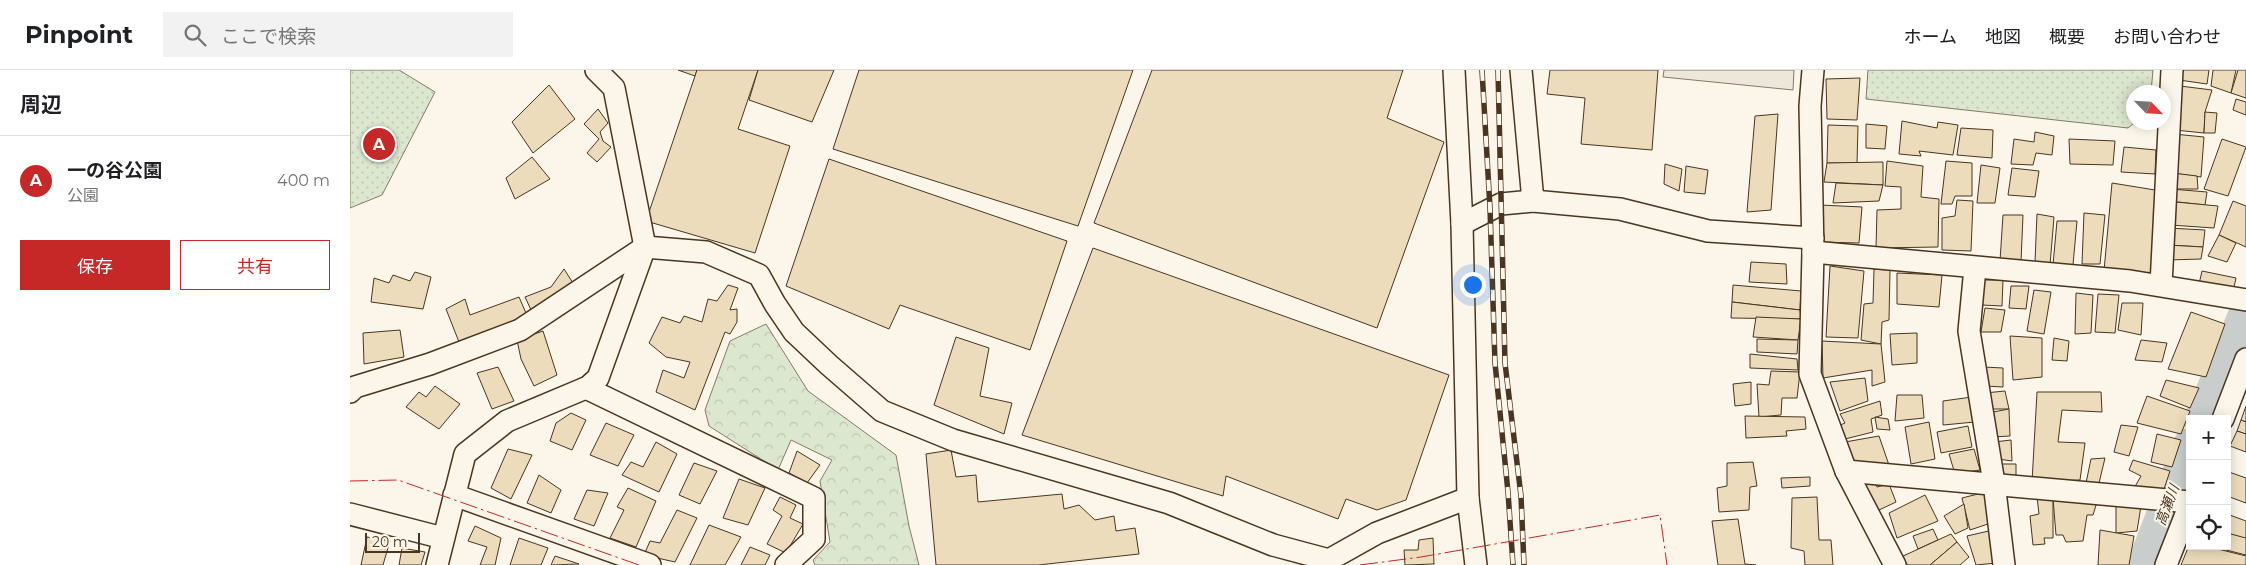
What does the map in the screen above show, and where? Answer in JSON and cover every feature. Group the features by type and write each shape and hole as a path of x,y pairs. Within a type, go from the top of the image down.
{"street":[{"path":"437,565 442,538 465,454 507,421 586,388 598,378 645,247 614,88 596,70"},
{"path":"1454,70 1462,224 1468,498 1476,565"},
{"path":"1521,70 1533,201"},
{"path":"1813,70 1810,106 1813,245 1810,374 1846,471 1895,565"},
{"path":"2160,285 2172,70"},
{"path":"1462,224 1501,204 1533,201 1620,209 1708,231 1975,268 2160,285 2246,300"},
{"path":"350,392 355,387 430,364 520,330 645,247 706,252 759,276 794,332 882,411 953,440 1169,503 1273,545 1329,560 1377,533 1468,498"},
{"path":"1975,268 1969,331 1994,483 2004,565"},
{"path":"2225,415 2246,359"},
{"path":"586,388 814,498 814,539 786,565"},
{"path":"1846,471 1994,483 2186,503"},
{"path":"454,495 650,565"},
{"path":"2166,565 2189,505"},
{"path":"350,514 442,538"}],"green space":[{"path":"350,70 399,70 435,92 382,195 350,208"},
{"path":"1868,70 2153,70 2152,85 2126,85 2126,128 1866,99"},
{"path":"766,324 808,391 896,455 909,526 919,565 815,565 813,560 830,542 820,481 832,460 791,440 778,470 709,426 705,410 730,341"}],"shaded area":[{"path":"1664,70 1794,70 1793,90 1663,77"}],"building":[{"path":"678,70 697,70 695,76"},
{"path":"697,70 758,70 738,129 790,146 755,253 646,221"},
{"path":"758,70 834,70 812,122 749,100"},
{"path":"859,70 1133,70 1078,226 833,149"},
{"path":"1152,70 1403,70 1387,118 1444,142 1377,328 1094,223"},
{"path":"1550,70 1658,70 1652,150 1581,144 1585,98 1547,94"},
{"path":"2179,70 2209,70 2207,84 2179,80"},
{"path":"2213,70 2236,70 2231,93 2211,86"},
{"path":"2238,70 2246,70 2246,98 2231,93"},
{"path":"1860,78 1857,120 1827,119 1826,79"},
{"path":"549,85 575,119 533,153 512,122"},
{"path":"2180,86 2212,90 2205,112 2204,133 2175,130"},
{"path":"2236,99 2246,102 2246,115 2233,110"},
{"path":"598,109 608,123 600,132 603,141 611,147 597,162 587,153 599,139 584,124"},
{"path":"2205,112 2217,113 2215,133 2204,133"},
{"path":"1778,114 1771,210 1747,212 1755,116"},
{"path":"1902,121 1937,128 1938,122 1958,125 1953,155 1919,151 1921,156 1899,154"},
{"path":"1866,124 1887,126 1885,149 1866,148"},
{"path":"1828,125 1858,126 1857,163 1827,163"},
{"path":"1961,128 1993,130 1992,158 1957,155"},
{"path":"2035,132 2054,136 2052,155 2036,153 2033,165 2011,164 2014,139 2034,142"},
{"path":"2174,134 2204,137 2201,177 2172,173"},
{"path":"2069,139 2115,141 2113,165 2070,164"},
{"path":"2222,139 2246,147 2228,196 2204,189"},
{"path":"2124,147 2156,150 2155,174 2121,172"},
{"path":"532,157 550,179 515,199 506,178"},
{"path":"829,159 1067,241 1030,350 900,305 889,329 786,286"},
{"path":"1887,161 1923,166 1921,197 1939,199 1938,247 1876,248 1877,210 1901,209 1901,187 1885,186"},
{"path":"1946,161 1972,163 1972,196 1955,196 1952,204 1941,204"},
{"path":"1883,162 1883,185 1824,182 1827,163"},
{"path":"1665,164 1682,169 1679,191 1664,184"},
{"path":"1981,165 2000,168 1995,203 1977,203"},
{"path":"1686,166 1708,170 1705,194 1684,192"},
{"path":"2012,168 2039,171 2035,197 2008,195"},
{"path":"2172,173 2197,176 2198,189 2171,189"},
{"path":"1836,183 1883,185 1879,201 1833,203"},
{"path":"2112,183 2155,190 2151,276 2104,271"},
{"path":"2171,189 2207,192 2205,205 2169,201"},
{"path":"1957,200 1973,201 1971,251 1942,250 1942,218 1955,216"},
{"path":"2165,201 2218,206 2214,228 2170,225"},
{"path":"2233,201 2246,206 2246,247 2219,235"},
{"path":"1821,205 1862,207 1859,243 1818,242"},
{"path":"2084,213 2105,215 2100,264 2082,264"},
{"path":"2037,214 2054,217 2050,265 2035,262"},
{"path":"2003,215 2023,215 2021,262 2000,261"},
{"path":"2057,221 2077,221 2073,265 2053,265"},
{"path":"2168,228 2205,230 2203,247 2167,245"},
{"path":"2219,235 2236,243 2227,262 2208,256"},
{"path":"2167,245 2203,247 2201,259 2168,260"},
{"path":"1093,248 1449,375 1406,500 1377,510 1346,499 1338,519 1226,476 1223,496 1022,435"},
{"path":"1751,262 1786,264 1787,284 1749,282"},
{"path":"1830,266 1864,271 1858,338 1826,337"},
{"path":"564,269 573,283 533,314 525,297 551,287"},
{"path":"1874,269 1890,270 1889,320 1882,322 1881,344 1861,340 1864,304 1873,303"},
{"path":"2202,271 2236,278 2233,292 2199,284"},
{"path":"415,272 431,277 423,309 371,302 374,278 389,283 393,275 410,281"},
{"path":"1897,273 1942,275 1939,307 1897,304"},
{"path":"1983,280 2003,280 2002,306 1982,305"},
{"path":"728,285 738,288 730,310 737,309 737,322 730,334 725,332 695,410 656,392 663,370 684,378 690,362 666,357 649,343 662,317 680,323 684,316 702,322 708,299 717,301"},
{"path":"1733,285 1801,291 1800,310 1732,302"},
{"path":"2011,286 2029,286 2026,309 2009,308"},
{"path":"2034,290 2051,292 2044,334 2027,331"},
{"path":"2076,293 2093,295 2091,333 2075,334"},
{"path":"2098,294 2119,295 2115,333 2095,332"},
{"path":"519,297 529,320 459,342 446,309 465,299 470,315"},
{"path":"1732,302 1800,310 1801,319 1731,318"},
{"path":"2122,303 2143,303 2141,335 2118,330"},
{"path":"1985,308 2005,310 2001,332 1981,332"},
{"path":"2191,312 2225,324 2206,377 2168,369"},
{"path":"1756,317 1801,319 1798,340 1753,337"},
{"path":"400,330 404,357 364,364 363,333"},
{"path":"543,331 557,375 534,386 521,359 517,340"},
{"path":"1917,333 1917,363 1892,365 1890,334"},
{"path":"2010,336 2042,338 2042,377 2013,380"},
{"path":"956,337 989,348 980,396 1012,403 1004,434 934,405"},
{"path":"2054,338 2069,341 2067,361 2052,360"},
{"path":"1757,339 1798,340 1797,354 1757,352"},
{"path":"2141,340 2167,343 2162,362 2135,360"},
{"path":"1822,341 1881,344 1885,382 1872,386 1872,370 1823,378"},
{"path":"1750,354 1797,359 1798,370 1750,368"},
{"path":"498,367 514,401 492,409 477,373"},
{"path":"1984,367 2003,368 2003,387 1985,386"},
{"path":"1771,371 1800,372 1797,398 1782,398 1781,415 1759,417 1757,384 1769,385"},
{"path":"1865,378 1868,401 1840,411 1830,382"},
{"path":"2166,380 2199,388 2190,408 2160,396"},
{"path":"1751,382 1751,404 1735,406 1733,384"},
{"path":"435,386 460,404 439,429 406,407 419,392 426,397"},
{"path":"2005,391 2009,409 1988,409 1985,393"},
{"path":"2037,392 2101,392 2102,412 2062,410 2058,442 2085,443 2080,480 2032,482"},
{"path":"1897,395 1922,395 1924,418 1895,421"},
{"path":"2147,396 2190,411 2188,415 2186,415 2186,421 2181,434 2137,423"},
{"path":"1972,397 1975,422 1943,425 1943,401"},
{"path":"1880,401 1882,415 1871,419 1873,432 1845,439 1838,426 1845,423 1840,414"},
{"path":"2246,406 2246,422 2241,420"},
{"path":"2009,409 2010,436 1992,437 1988,413"},
{"path":"571,413 586,420 572,450 550,441 556,423"},
{"path":"1745,416 1805,417 1806,429 1786,431 1787,436 1746,438"},
{"path":"1875,417 1888,419 1890,430 1877,429"},
{"path":"2241,420 2246,422 2246,434 2237,431"},
{"path":"1929,422 1935,459 1911,464 1905,427"},
{"path":"606,423 634,435 618,466 590,455"},
{"path":"2121,425 2138,427 2129,456 2114,452"},
{"path":"1968,426 1972,447 1941,453 1937,432"},
{"path":"2237,431 2246,434 2246,452 2231,446"},
{"path":"2157,434 2181,440 2172,467 2151,462"},
{"path":"1879,436 1890,468 1856,466 1845,442"},
{"path":"2011,440 2012,461 1998,459 1994,442"},
{"path":"656,442 677,454 659,492 622,475 631,462 643,467"},
{"path":"508,449 532,455 511,499 491,488"},
{"path":"1974,449 1980,470 1955,474 1949,454"},
{"path":"951,450 956,477 976,475 978,502 1062,494 1064,509 1079,505 1095,520 1114,516 1116,531 1135,528 1139,554 1038,565 936,565 926,454"},
{"path":"797,451 820,465 807,483 789,473"},
{"path":"2105,458 2099,483 2086,483 2091,459"},
{"path":"2133,460 2170,471 2163,492 2133,490 2141,476 2129,470"},
{"path":"1753,462 1757,486 1750,487 1749,510 1719,512 1717,488 1727,486 1727,463"},
{"path":"694,463 717,471 700,504 679,495"},
{"path":"1997,464 2016,464 2016,480 1999,478"},
{"path":"2231,473 2246,478 2246,503 2231,497"},
{"path":"539,475 561,490 551,513 527,503"},
{"path":"1810,477 1810,486 1782,488 1781,478"},
{"path":"1872,478 1877,487 1889,484 1896,502 1879,510 1862,480"},
{"path":"739,479 765,488 748,525 723,518"},
{"path":"628,488 656,501 636,547 610,538 624,510 617,507"},
{"path":"587,490 608,493 594,526 574,519"},
{"path":"1986,492 1991,523 1970,530 1962,498"},
{"path":"1925,495 1938,521 1897,538 1889,513"},
{"path":"780,497 796,505 790,518 803,524 786,553 767,544 782,516 773,510"},
{"path":"1817,497 1819,540 1831,540 1833,565 1805,565 1804,551 1791,548 1792,498"},
{"path":"2037,497 2053,498 2053,538 2044,538 2045,544 2033,545 2030,516 2039,514"},
{"path":"2053,498 2097,502 2093,515 2087,515 2083,541 2066,542 2063,535 2056,535"},
{"path":"1964,504 1968,528 1955,534 1944,516"},
{"path":"2116,504 2141,506 2137,531 2116,533"},
{"path":"677,510 697,518 675,562 644,555 650,541 660,543"},
{"path":"2231,515 2246,521 2246,539 2231,534"},
{"path":"1738,519 1745,564 1756,565 1718,565 1712,521"},
{"path":"709,525 741,537 725,565 690,565"},
{"path":"475,526 501,538 495,565 480,565 487,547 468,541"},
{"path":"1933,529 1938,540 1918,549 1913,536"},
{"path":"1993,530 1996,563 1976,565 1967,536"},
{"path":"2100,530 2134,536 2129,565 2098,565"},
{"path":"1951,534 1957,542 1930,565 1908,565 1901,557"},
{"path":"2231,534 2246,538 2246,555 2226,550 2231,550"},
{"path":"367,537 390,541 383,565 361,565"},
{"path":"519,538 548,548 541,565 510,565"},
{"path":"1433,538 1434,564 1405,565 1404,550 1418,550 1419,540"},
{"path":"1957,542 1969,557 1960,565 1930,565"},
{"path":"750,547 770,555 765,565 741,565"},
{"path":"402,548 425,552 421,565 399,565"},
{"path":"2187,550 2222,550 2246,556 2246,565 2181,565"},
{"path":"555,556 579,564 551,565"}],"waterway":[{"name":"高瀬川","path":"2203,415 2246,313"},
{"name":"高瀬川","path":"2144,565 2186,455"}],"railway":[{"path":"1482,70 1490,208 1495,363 1513,565"},
{"path":"1498,70 1505,363 1521,496 1524,565"}],"power":[{"path":"350,481 398,480 639,565"},
{"path":"1360,565 1421,557 1660,515 1667,565"}],"place":[{"name":"一の谷公園","path":"379,144"}]}
